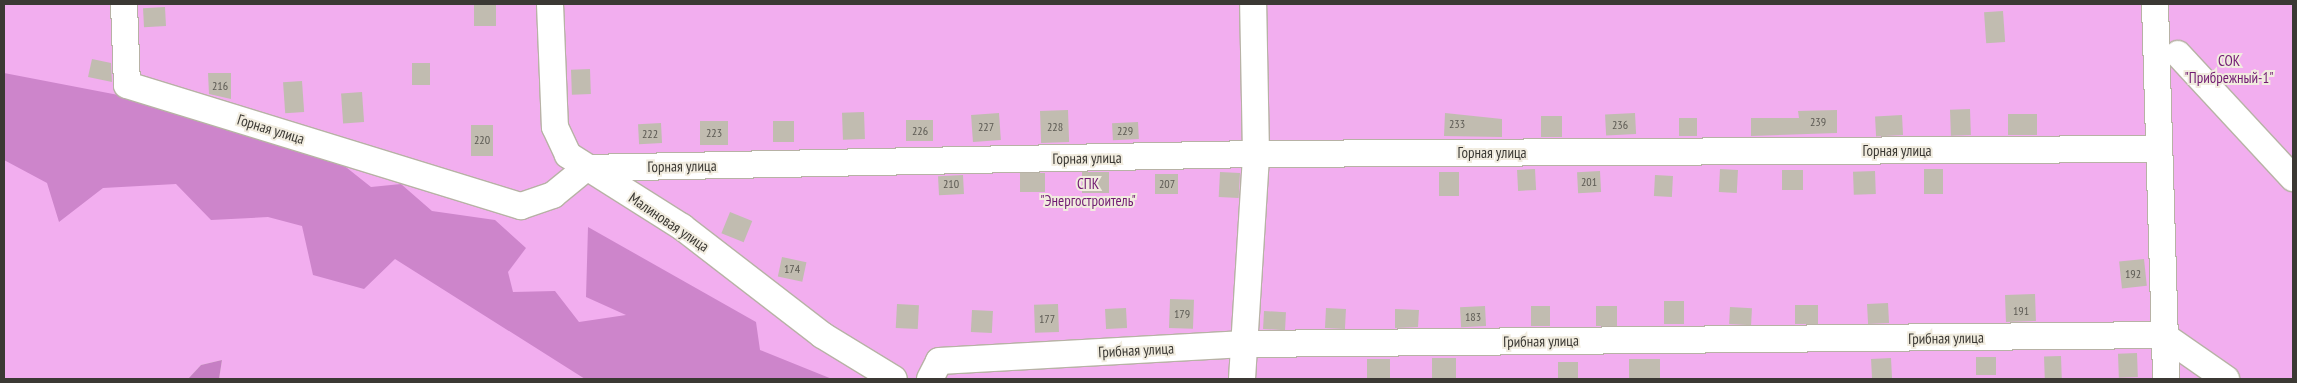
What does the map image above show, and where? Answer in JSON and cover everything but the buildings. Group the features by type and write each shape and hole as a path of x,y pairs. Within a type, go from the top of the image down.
{"street":[{"name":"Горная улица","path":"124,4 127,85 521,206 553,195 586,168 1256,154 2158,149"},
{"name":"Малиновая улица","path":"550,4 555,127 568,155 682,227 822,335 894,379"},
{"path":"1242,379 1256,154 1253,4"},
{"path":"2155,4 2163,336 2166,379"},
{"path":"2178,54 2293,178"},
{"path":"2163,336 2226,379"},
{"name":"Грибная улица","path":"930,379 939,360 1245,344 2163,336"}],"green space":[{"name":"СПК \"Энергостроитель\"","path":"4,4 2293,4 2293,379 219,379 222,360 201,365 188,379 4,379"}],"shaded area":[{"path":"4,73 134,98 332,156 371,187 401,184 432,211 495,220 526,248 508,272 513,292 555,291 579,322 626,315 586,297 588,227 756,322 760,350 832,379 585,379 395,259 364,289 313,275 302,226 268,217 211,220 176,184 103,188 59,222 47,183 4,160"},
{"path":"222,360 219,379 188,379 201,365"}],"park label":[{"name":"СОК \"Прибрежный-1\"","path":"2229,68"}]}
